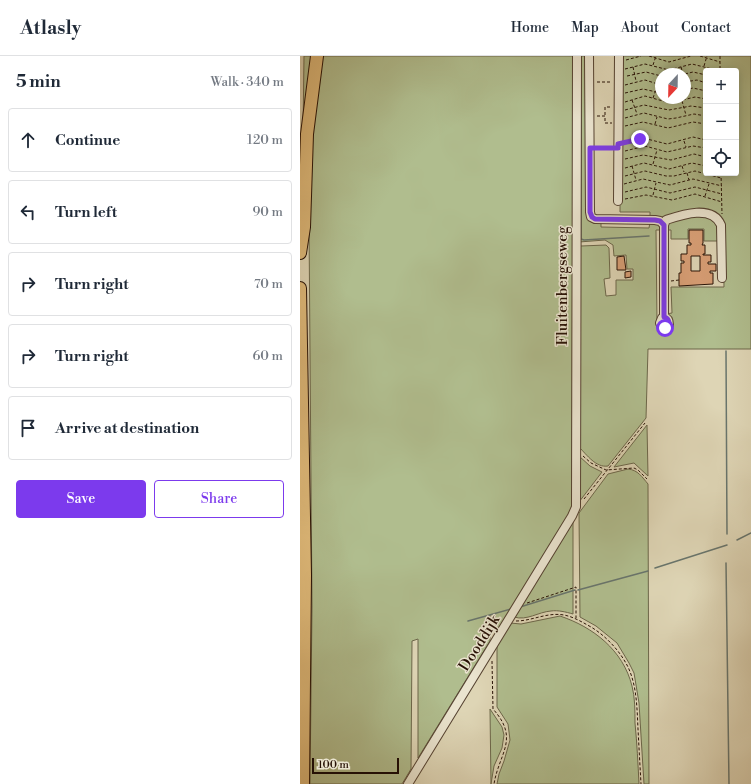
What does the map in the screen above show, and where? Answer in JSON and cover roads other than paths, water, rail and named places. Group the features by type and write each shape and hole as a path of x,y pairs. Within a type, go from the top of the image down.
{"highway":[{"path":"300,253 304,227 307,134 316,56"},
{"path":"300,288 305,575 303,784"}],"street":[{"name":"Fluitenbergseweg","path":"574,513 576,450 577,56"},
{"path":"589,56 590,212 592,217 595,219 655,220 660,221 664,225"},
{"path":"618,189 619,94"},
{"path":"664,317 664,225 666,220 690,213 711,215 717,218 721,225 722,278"},
{"name":"Dooddijk","path":"408,784 510,620 574,513"}],"waterway":[{"path":"581,56 581,239 649,236"},
{"path":"726,351 727,534"},
{"path":"737,540 751,533"},
{"path":"655,568 727,545"},
{"path":"726,563 729,784"},
{"path":"578,590 648,571"},
{"path":"520,607 575,590"},
{"path":"468,621 511,609"}]}
